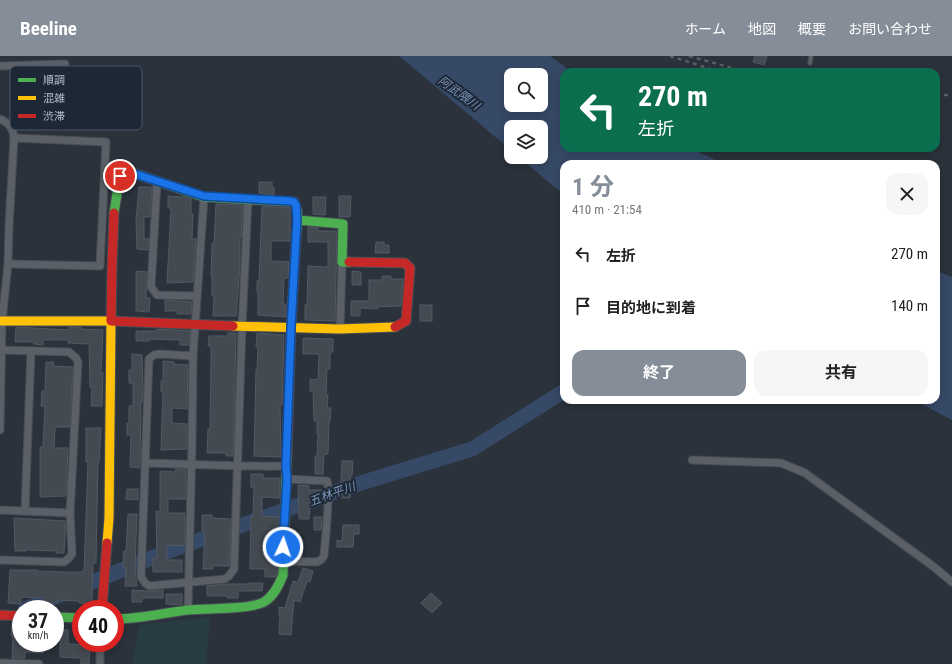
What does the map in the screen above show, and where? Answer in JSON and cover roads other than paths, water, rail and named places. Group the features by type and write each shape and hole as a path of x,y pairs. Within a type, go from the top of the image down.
{"street":[{"path":"0,66 65,64"},
{"path":"0,119 10,126"},
{"path":"0,430 2,350 1,321 8,264 13,130"},
{"path":"8,264 100,266 106,142 14,138"},
{"path":"103,600 109,518 113,234 120,176 123,172 129,172 204,196 294,202 296,205 297,220 291,328 286,466 287,479 282,561 283,575 279,586 274,595 265,602 256,605 188,610 124,619"},
{"path":"157,182 151,287 158,295 197,296"},
{"path":"188,610 193,356 204,196"},
{"path":"193,356 159,354 154,355 149,359 141,577 149,586 225,579 234,569 242,326 248,200"},
{"path":"297,220 343,224 340,329"},
{"path":"1,321 111,321 340,329 396,327 406,321 410,268 408,265 405,263 342,262"},
{"path":"0,560 64,562 72,554 70,513 78,362 69,352 2,350"},
{"path":"25,511 31,351"},
{"path":"692,460 781,463 800,470 934,567 952,582"},
{"path":"146,463 238,467 286,466"},
{"path":"282,561 317,562 322,560 324,556 329,497 329,484 327,481 287,479"},
{"path":"0,510 70,513"},
{"path":"0,615 12,616"},
{"path":"100,652 100,664"},
{"path":"0,663 38,664"}],"lane":[{"path":"810,63 811,56"}],"water":[{"name":"阿武隈川","path":"399,56 550,56 566,68 560,68 560,152 698,152 716,160 560,160 560,192 527,164 548,164 548,120 504,120 504,144"},
{"path":"940,272 952,277 952,420 922,404 940,404"}],"waterway":[{"name":"五林平川","path":"47,600 169,551 364,482 472,449 560,394"}],"railway":[{"path":"670,56 708,68"},
{"path":"689,56 732,68"},
{"path":"940,95 952,95"}]}
